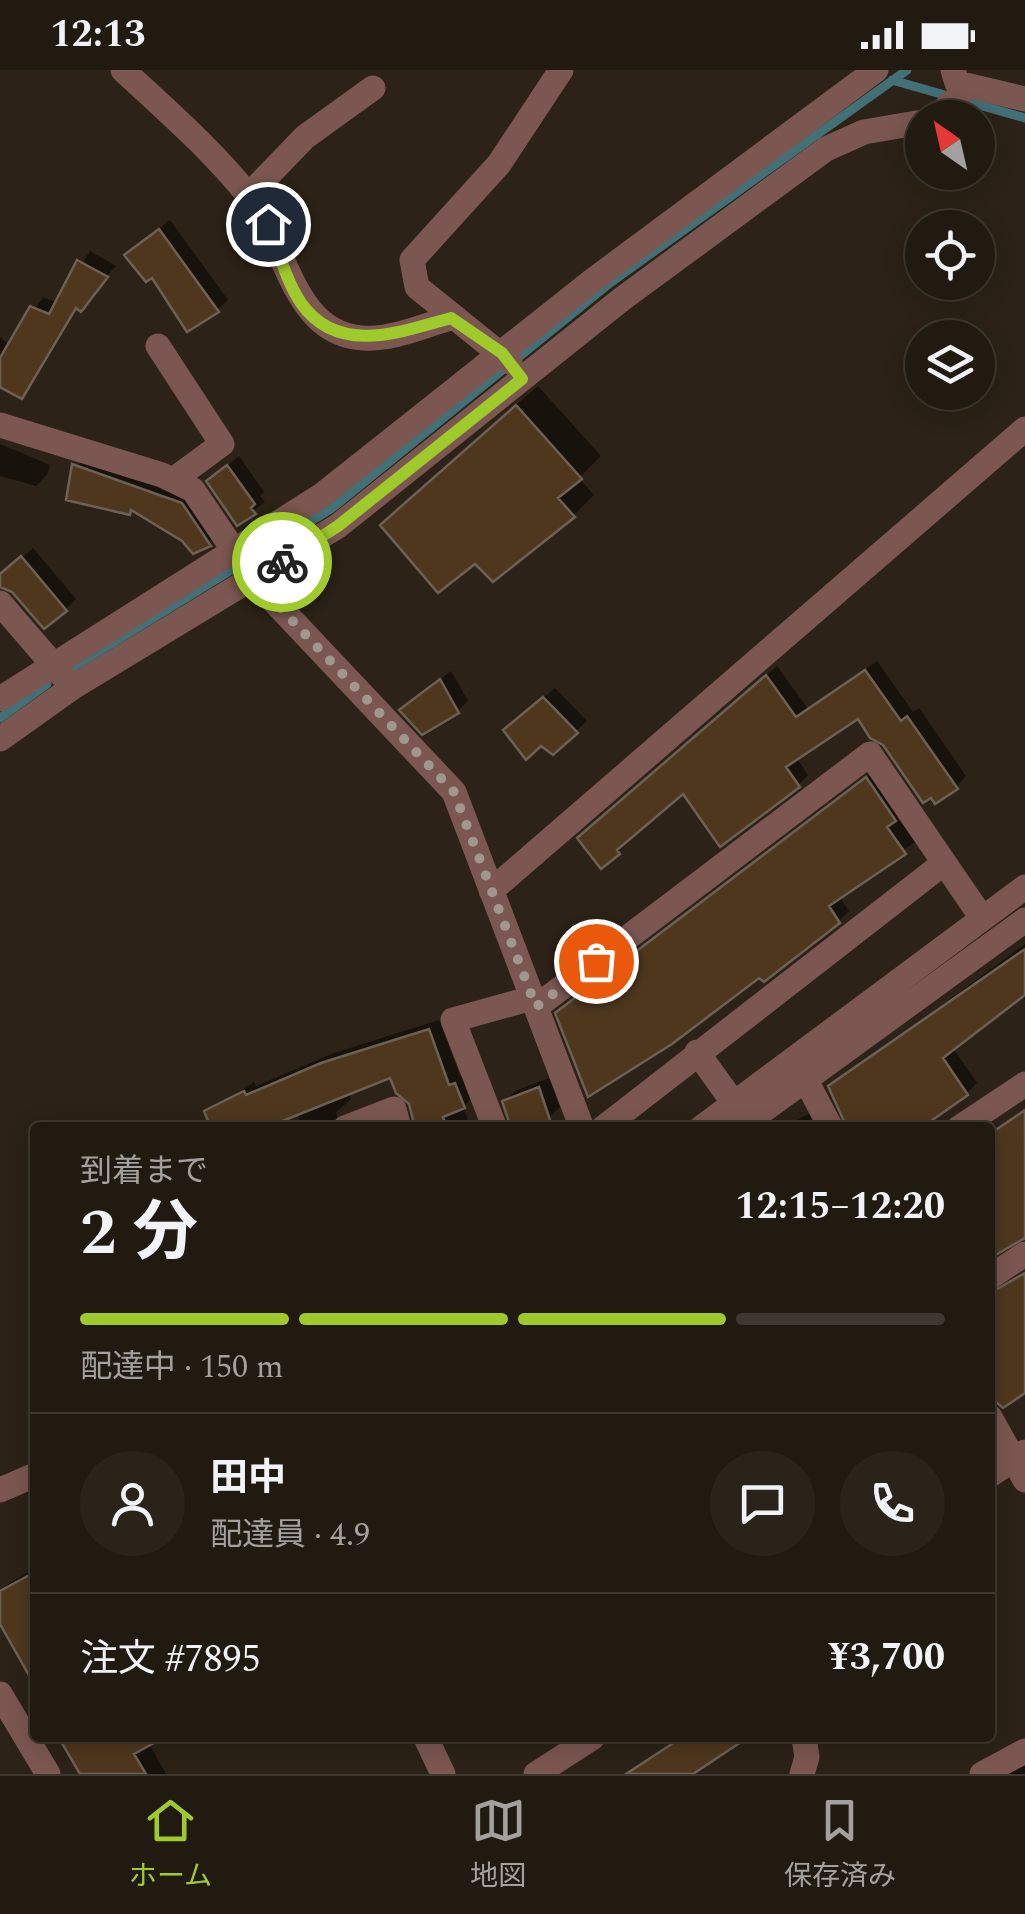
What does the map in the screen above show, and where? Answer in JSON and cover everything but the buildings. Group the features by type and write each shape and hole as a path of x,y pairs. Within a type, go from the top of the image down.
{"street":[{"path":"124,70 198,139 248,196 268,224 301,303 326,326 358,337 384,337 451,318"},
{"path":"512,365 417,287 412,260 499,164 561,70"},
{"path":"0,699 62,675 243,565 338,526 512,365 876,70"},
{"path":"248,196 305,137 373,88"},
{"path":"954,95 1025,99"},
{"path":"512,365 826,149 864,132 905,125"},
{"path":"158,346 222,444 173,480"},
{"path":"0,425 173,480 193,490 243,565 454,792 580,1122"},
{"path":"491,890 1025,429"},
{"path":"0,603 62,675"},
{"path":"0,739 62,675"},
{"path":"493,1122 453,1020 534,1003 870,754 982,918"},
{"path":"610,1122 944,863"},
{"path":"800,1069 1025,886"},
{"path":"697,1052 736,1115 1025,920"},
{"path":"800,1069 828,1122"},
{"path":"968,1122 1025,1084"},
{"path":"361,1122 394,1110 398,1122"},
{"path":"995,1274 1025,1254"},
{"path":"995,1425 1021,1464 995,1473"},
{"path":"0,1490 30,1477"},
{"path":"0,1694 48,1774"},
{"path":"428,1742 443,1774"},
{"path":"536,1774 586,1742"},
{"path":"802,1774 807,1757 805,1742"},
{"path":"982,1774 1025,1751"}],"waterway":[{"path":"64,673 331,509 610,283 907,70"},
{"path":"892,80 1025,118"},
{"path":"0,718 47,684"}],"way so far":[{"path":"282,562 254,580 454,792 536,1007 596,961"}],"route":[{"path":"268,224 301,303 326,326 358,337 384,337 451,318 502,353 522,379 338,526 282,562"}]}
